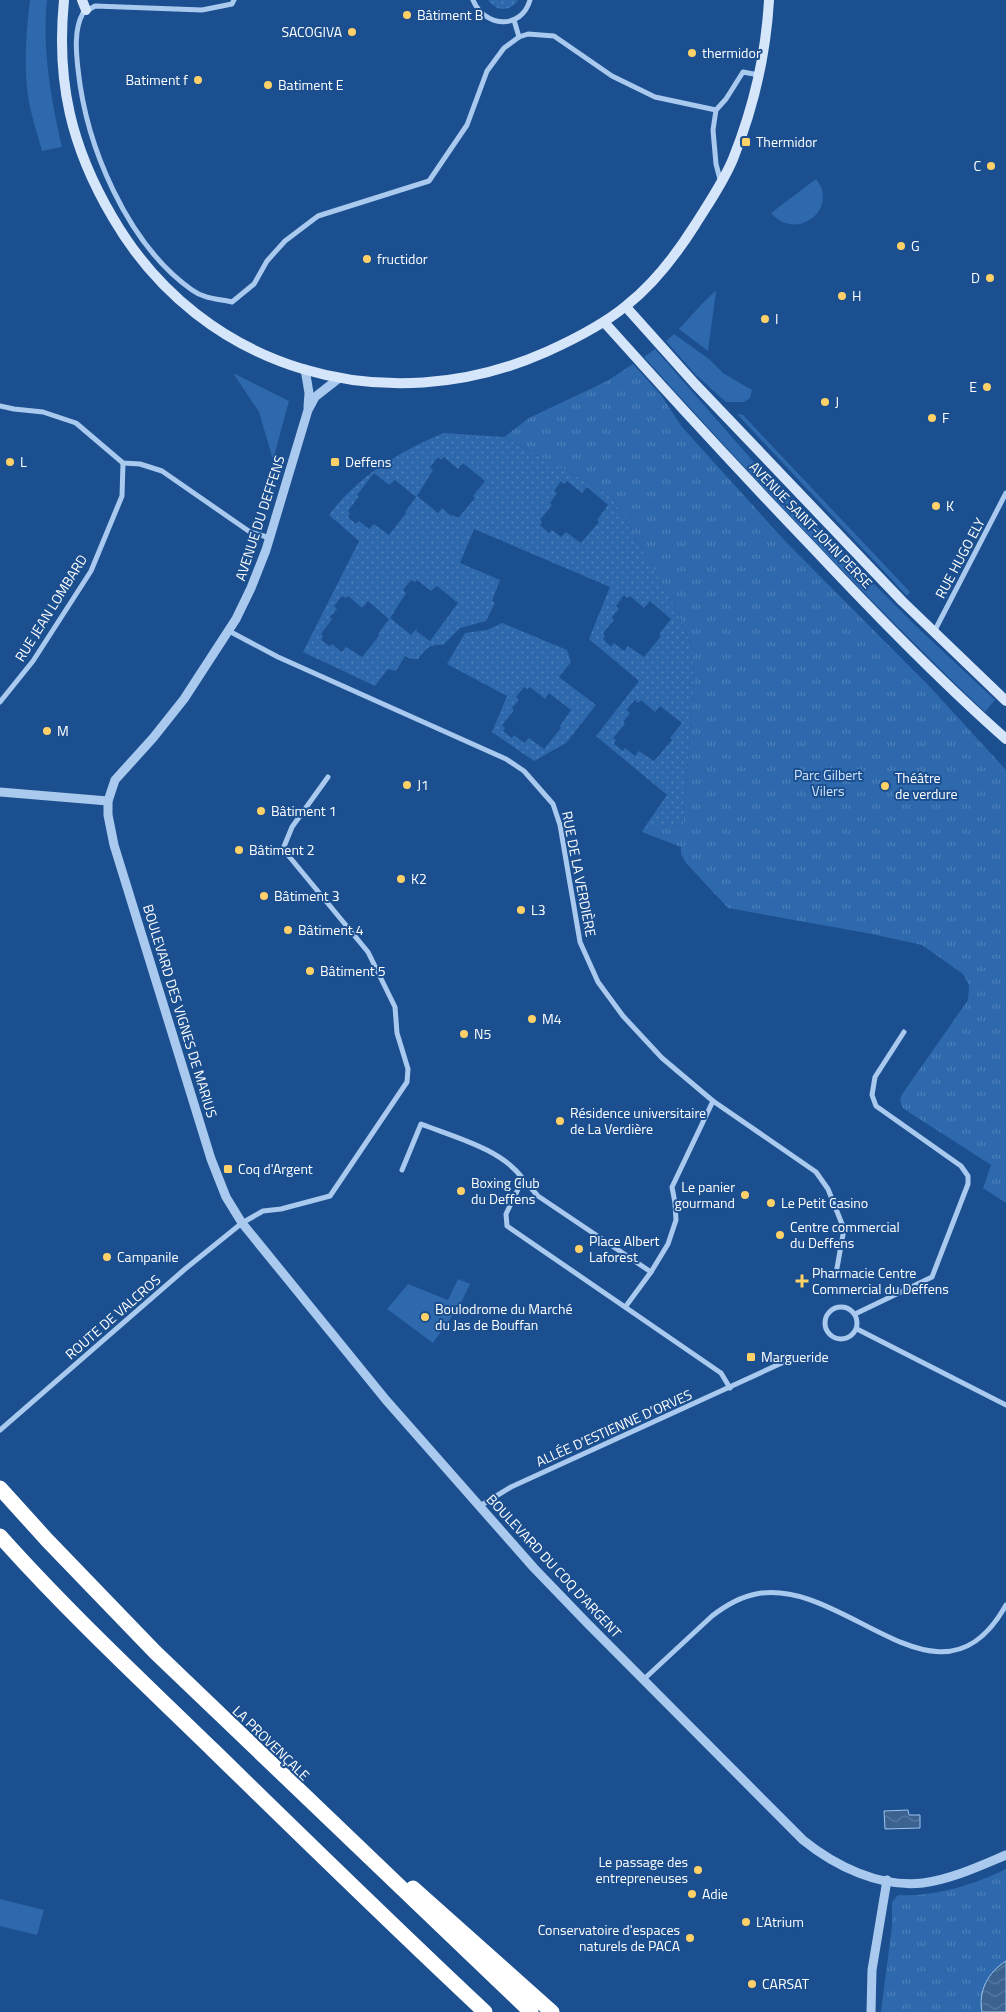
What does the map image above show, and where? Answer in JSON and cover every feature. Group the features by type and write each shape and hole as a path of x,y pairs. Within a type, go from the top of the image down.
{"highway":[{"name":"LA PROVENÇALE","path":"0,1488 47,1540 204,1701 530,2012"},
{"path":"0,1536 26,1566 130,1670 408,1940 485,2012"},
{"path":"204,1701 552,2012"}],"main road":[{"path":"64,0 61,44 65,95 73,129 85,166 103,202 126,240 161,284 194,314 243,345 305,369 338,379 402,383 469,377 526,361 573,340 604,322 626,306 666,267 684,243 721,184 732,161 759,75 766,38 769,0"},
{"path":"82,0 91,8"},
{"name":"AVENUE SAINT-JOHN PERSE","path":"626,306 695,384 934,632 1006,701"},
{"name":"AVENUE SAINT-JOHN PERSE","path":"604,322 832,568 908,646 1006,739"}],"street":[{"path":"234,0 232,4 202,10 91,8 78,20 77,28 77,56 82,101 96,149 120,204 150,249 178,278 194,292 212,299 232,302 254,284 267,261 285,241 318,216 429,181 467,125 487,71 504,48 519,37 528,34 554,36 612,76 655,97 716,110"},
{"path":"473,0 478,10 494,22 514,20 522,14 530,0"},
{"path":"514,20 519,37"},
{"path":"721,184 716,164 714,130 716,110 726,99 742,72 759,75"},
{"name":"AVENUE DU DEFFENS","path":"108,801 115,780 153,738 184,699 229,631 251,588 270,538 308,410 309,393 305,369"},
{"name":"AVENUE DU DEFFENS","path":"308,410 315,398 338,379"},
{"path":"0,406 14,410 43,412 76,423 123,463 140,464 162,471 246,529 270,538"},
{"name":"RUE JEAN LOMBARD","path":"0,702 33,661 91,571 122,496 123,463"},
{"name":"RUE HUGO ELY","path":"934,632 1006,493"},
{"name":"RUE DE LA VERDIÈRE","path":"229,631 278,657 506,759 524,771 554,808 560,825 580,942 598,982 623,1016 662,1058 714,1101 816,1172 823,1180 844,1229 837,1268"},
{"name":"ROUTE DE VALCROS","path":"0,1430 185,1269 242,1223 264,1211 281,1209 330,1196 407,1082 408,1068 397,1033 395,1007 368,952 283,849 292,827 328,777"},
{"path":"0,792 108,801"},
{"name":"BOULEVARD DES VIGNES DE MARIUS","path":"108,801 108,815 114,845 200,1126 221,1186 242,1223"},
{"path":"855,1314 932,1277 968,1184 968,1176 961,1166 876,1106 872,1095 875,1077 904,1032"},
{"path":"626,1306 651,1272 668,1244 676,1220 672,1187 714,1101"},
{"path":"402,1170 421,1124 494,1154 515,1168 538,1196 651,1272"},
{"path":"523,1179 506,1214 507,1226 721,1373 730,1388"},
{"name":"BOULEVARD DU COQ D'ARGENT","path":"242,1223 386,1400 587,1624 802,1840 836,1864 886,1880 905,1883 923,1883 969,1870 1006,1854"},
{"path":"839,1306 846,1307 855,1314 857,1329 851,1337 844,1340 830,1335 825,1326 825,1318 832,1309 839,1306"},
{"path":"857,1329 1006,1405"},
{"name":"ALLÉE D’ESTIENNE D’ORVES","path":"480,1506 511,1487 784,1362"},
{"path":"643,1680 712,1616 724,1607 756,1594 776,1593 802,1597 853,1618 914,1648 929,1652 946,1653 958,1650 972,1643 992,1627 1006,1605"},
{"path":"870,2012 872,1970 886,1880"}],"green space":[{"path":"30,0 47,0 47,56 54,111 62,147 42,151 30,108 26,77 26,38"},
{"path":"488,0 518,0 511,7 503,9 491,4"},
{"path":"816,179 822,190 823,201 819,210 812,218 803,223 792,224 781,221 771,213"},
{"path":"716,291 708,351 679,329"},
{"path":"674,334 709,359 723,373 752,390 750,398 744,402 726,402 695,374 666,341"},
{"path":"655,349 765,475 915,625 995,700 985,712 854,582 685,403 644,357"},
{"name":"Parc Gilbert Vilers","path":"633,364 661,395 682,427 786,542 931,688 1006,770 1006,1203 983,1188 991,1165 904,1109 901,1103 902,1095 968,1000 969,985 963,974 922,945 728,908 686,863 681,854 681,847 642,832 644,828 683,825 694,681 692,647 678,612 611,495 504,437 529,418 607,381"},
{"path":"233,373 289,401 273,460 259,412"},
{"path":"737,414 743,415 910,592 907,596"},
{"path":"444,433 504,437 611,495 678,612 692,647 694,681 683,825 644,828 667,795 596,736 639,681 589,639 610,587 474,529 460,563 500,580 492,601 495,603 486,621 460,628 443,645 434,645 428,648 418,659 411,659 405,656 396,671 388,669 375,686 303,652 359,541 329,515 353,488 381,466","holes":["438,457 441,460 444,457 458,469 463,463 485,481 473,496 475,498 458,518 453,515 451,516 442,508 438,513 417,496 433,470 430,467","374,473 389,485 395,480 416,497 389,535 374,524 369,529 359,521 356,524 348,517 350,513 348,511 359,496 357,495","561,481 564,484 567,481 582,493 587,487 608,505 597,520 599,522 581,543 566,532 561,537 552,530 549,533 540,525 542,522 540,520 552,505 550,503 557,493 554,491","411,580 415,582 417,580 431,591 437,586 458,603 430,641 416,631 418,627 411,635 390,618 406,593 403,590","624,595 627,598 630,596 644,608 650,601 671,619 659,634 661,636 644,657 628,646 624,651 614,643 611,647 603,639 605,636 603,633 614,620 612,617 619,609 616,606","342,596 346,598 348,596 362,608 368,601 389,619 378,634 379,636 362,657 346,647 342,652 332,644 329,646 321,640 323,636 321,634 332,619 330,617 337,609 334,606","635,700 638,703 641,700 655,712 660,706 682,723 670,738 672,740 654,761 639,751 635,756 625,748 623,751 614,744 616,740 613,738 625,724 623,722 630,713 626,710"]},
{"path":"502,623 567,650 571,662 559,677 596,705 566,743 534,761 492,732 507,696 447,664 465,633 487,630","holes":["524,687 527,689 530,687 545,699 549,693 571,710 560,726 561,728 544,749 529,738 524,743 514,735 512,738 503,731 505,728 502,725 519,700 516,697"]},
{"name":"Boulodrome du Marché du Jas de Bouffan","path":"458,1279 470,1284 460,1305 433,1343 387,1309 408,1284 448,1300"},
{"path":"1006,1869 1006,2012 881,2012 892,1926 892,1902 898,1895 926,1894 954,1889"},
{"path":"0,1899 44,1910 37,1935 0,1926"}],"water":[{"path":"908,1810 909,1815 920,1815 920,1828 885,1829 884,1811"},
{"path":"1006,1961 1006,2012 982,2012 983,1990 989,1976"}],"place":[{"name":"Bâtiment B","path":"407,15"},
{"name":"SACOGIVA","path":"352,32"},
{"name":"thermidor","path":"692,53"},
{"name":"Batiment f","path":"198,80"},
{"name":"Batiment E","path":"268,85"},
{"name":"Thermidor","path":"746,142"},
{"name":"C","path":"991,166"},
{"name":"G","path":"901,246"},
{"name":"fructidor","path":"367,259"},
{"name":"D","path":"990,278"},
{"name":"H","path":"842,296"},
{"name":"I","path":"765,319"},
{"name":"E","path":"987,387"},
{"name":"J","path":"825,402"},
{"name":"F","path":"932,418"},
{"name":"L","path":"10,462"},
{"name":"Deffens","path":"335,462"},
{"name":"K","path":"936,506"},
{"name":"M","path":"47,731"},
{"name":"J1","path":"407,785"},
{"name":"Théâtre de verdure","path":"885,786"},
{"name":"Bâtiment 1","path":"261,811"},
{"name":"Bâtiment 2","path":"239,850"},
{"name":"K2","path":"401,879"},
{"name":"Bâtiment 3","path":"264,896"},
{"name":"L3","path":"521,910"},
{"name":"Bâtiment 4","path":"288,930"},
{"name":"Bâtiment 5","path":"310,971"},
{"name":"M4","path":"532,1019"},
{"name":"N5","path":"464,1034"},
{"name":"Résidence universitaire de La Verdière","path":"560,1121"},
{"name":"Coq d'Argent","path":"228,1169"},
{"name":"Boxing Club du Deffens","path":"461,1191"},
{"name":"Le panier gourmand","path":"745,1195"},
{"name":"Le Petit Casino","path":"771,1203"},
{"name":"Centre commercial du Deffens","path":"780,1235"},
{"name":"Place Albert Laforest","path":"579,1249"},
{"name":"Campanile","path":"107,1257"},
{"name":"Pharmacie Centre Commercial du Deffens","path":"802,1281"},
{"name":"Boulodrome du Marché du Jas de Bouffan","path":"425,1317"},
{"name":"Margueride","path":"751,1357"},
{"name":"Le passage des entrepreneuses","path":"698,1870"},
{"name":"Adie","path":"692,1894"},
{"name":"L'Atrium","path":"746,1922"},
{"name":"Conservatoire d'espaces naturels de PACA","path":"690,1938"},
{"name":"CARSAT","path":"752,1984"}]}
